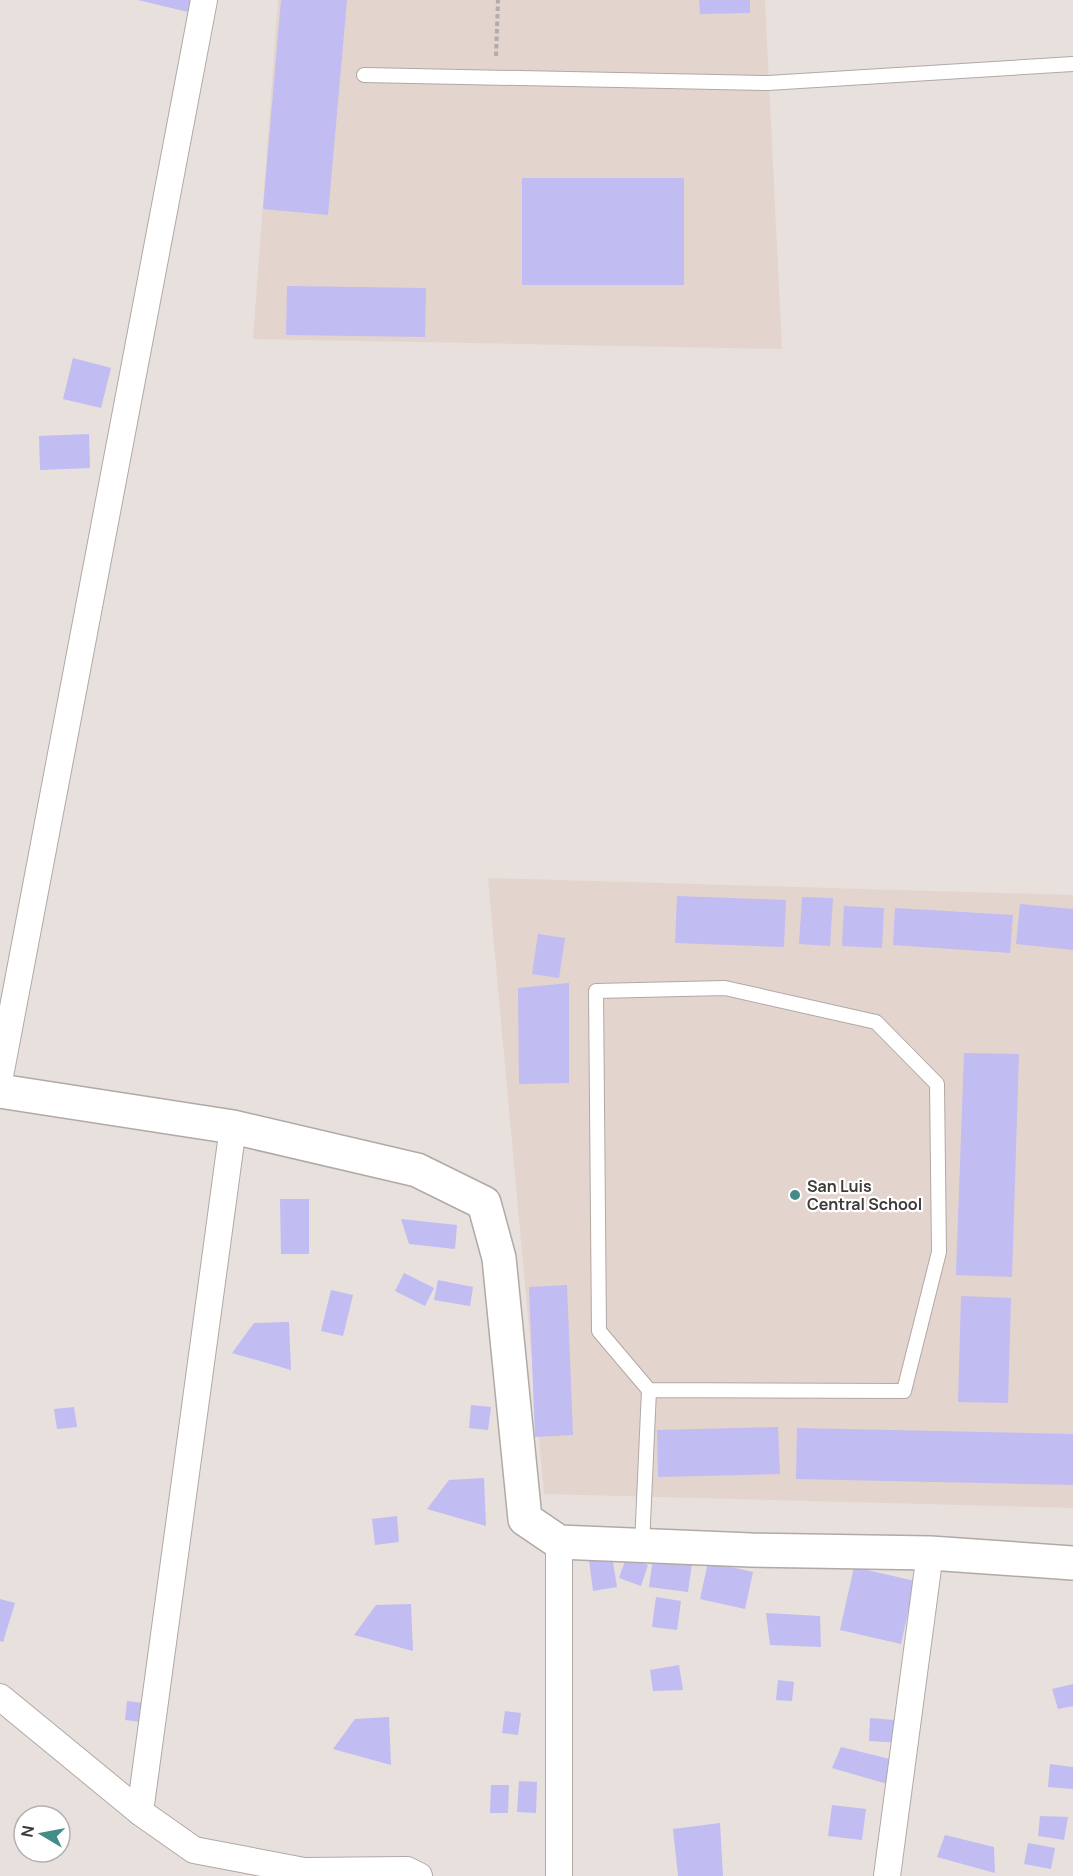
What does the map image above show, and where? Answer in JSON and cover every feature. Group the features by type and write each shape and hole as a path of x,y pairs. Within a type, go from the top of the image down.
{"street":[{"path":"0,1076 204,0"},
{"path":"0,1091 232,1127 417,1170 484,1203 499,1258 525,1519 559,1542 763,1550 930,1553 1073,1563"},
{"path":"140,1812 232,1127"},
{"path":"559,1542 559,1876"},
{"path":"887,1876 930,1553"},
{"path":"0,1697 140,1812 194,1850 304,1871 407,1870 419,1876"}],"lane":[{"path":"364,75 768,83 1073,64"},
{"path":"642,1546 649,1390 599,1330 596,991 725,988 876,1022 937,1084 939,1252 904,1391 649,1390"}],"path":[{"path":"495,77 498,0"}],"shaded area":[{"path":"278,0 765,0 782,349 253,339"},
{"name":"San Luis Central School","path":"488,878 1073,895 1073,1508 544,1494"}],"building":[{"path":"138,0 191,0 188,12"},
{"path":"281,0 347,0 328,215 263,209"},
{"path":"699,0 750,0 750,13 700,14"},
{"path":"522,178 684,178 684,285 522,285"},
{"path":"287,286 426,288 425,337 286,335"},
{"path":"73,358 111,368 101,408 63,399"},
{"path":"89,434 90,468 40,470 39,436"},
{"path":"677,896 786,900 784,947 675,943"},
{"path":"802,897 833,898 830,946 799,944"},
{"path":"1020,904 1073,909 1073,950 1016,944"},
{"path":"844,906 884,908 882,948 842,946"},
{"path":"895,908 1013,915 1010,953 893,945"},
{"path":"538,934 565,938 559,978 532,974"},
{"path":"569,983 569,1083 519,1084 518,988"},
{"path":"964,1053 1019,1054 1012,1277 956,1275"},
{"path":"280,1199 309,1199 309,1254 281,1254"},
{"path":"401,1219 457,1225 455,1249 409,1244"},
{"path":"404,1273 434,1288 425,1306 395,1291"},
{"path":"438,1280 473,1287 470,1306 434,1300"},
{"path":"567,1285 573,1435 535,1437 529,1287"},
{"path":"331,1290 353,1295 343,1336 321,1331"},
{"path":"961,1296 1011,1298 1008,1403 958,1402"},
{"path":"289,1322 291,1370 232,1353 254,1323"},
{"path":"471,1405 491,1407 488,1430 469,1428"},
{"path":"74,1407 77,1427 57,1429 54,1409"},
{"path":"778,1427 780,1474 658,1477 657,1430"},
{"path":"797,1428 1073,1434 1073,1485 796,1479"},
{"path":"484,1478 486,1526 427,1509 449,1480"},
{"path":"397,1516 399,1542 375,1545 372,1519"},
{"path":"612,1556 617,1587 593,1591 589,1560"},
{"path":"626,1558 648,1565 641,1586 619,1578"},
{"path":"653,1558 692,1563 688,1592 649,1587"},
{"path":"708,1562 753,1572 745,1609 700,1599"},
{"path":"854,1567 915,1581 901,1644 840,1630"},
{"path":"656,1597 681,1601 677,1630 652,1627"},
{"path":"0,1599 15,1603 3,1642 0,1641"},
{"path":"411,1604 413,1651 354,1635 376,1605"},
{"path":"766,1613 820,1616 821,1647 770,1645"},
{"path":"679,1665 683,1690 653,1691 650,1670"},
{"path":"778,1680 794,1682 792,1701 776,1700"},
{"path":"1073,1684 1073,1706 1058,1709 1052,1689"},
{"path":"127,1701 153,1704 150,1723 125,1720"},
{"path":"505,1711 521,1713 518,1735 502,1733"},
{"path":"389,1717 391,1765 333,1749 355,1719"},
{"path":"870,1718 906,1721 904,1743 869,1741"},
{"path":"841,1747 890,1759 891,1785 832,1768"},
{"path":"1050,1764 1073,1767 1073,1789 1048,1787"},
{"path":"519,1781 537,1782 536,1813 517,1812"},
{"path":"491,1785 509,1785 508,1813 490,1813"},
{"path":"832,1805 866,1809 862,1840 828,1836"},
{"path":"1040,1816 1068,1817 1064,1840 1038,1836"},
{"path":"720,1823 723,1876 678,1876 673,1829"},
{"path":"945,1835 994,1847 995,1873 937,1857"},
{"path":"1028,1843 1055,1848 1051,1869 1024,1864"}],"place":[{"name":"San Luis Central School","path":"795,1195"}]}
